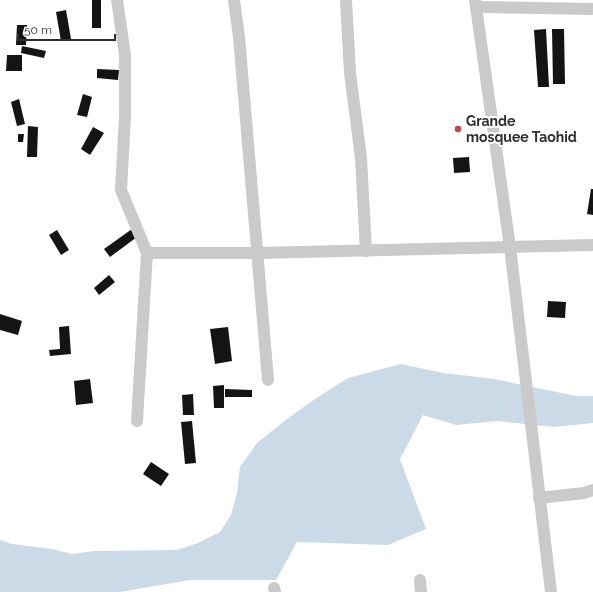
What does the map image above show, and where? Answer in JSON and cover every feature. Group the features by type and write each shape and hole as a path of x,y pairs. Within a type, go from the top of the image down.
{"street":[{"path":"117,0 125,55 126,117 121,190 147,253 137,421"},
{"path":"234,0 239,37 268,380"},
{"path":"346,0 350,73 361,158 366,251"},
{"path":"551,592 510,247 475,4 593,9"},
{"path":"147,253 258,253 593,245"},
{"path":"539,498 584,493 593,490"},
{"path":"420,580 422,592"}],"water":[{"path":"401,364 443,373 494,379 576,396 593,396 593,423 554,427 497,421 456,425 423,415 400,459 426,529 388,545 297,542 276,580 190,580 119,592 0,592 0,540 12,544 52,549 72,554 94,551 177,550 198,543 220,532 231,515 237,493 240,467 257,443 315,399 348,378"}],"building":[{"path":"92,0 101,0 101,28 92,28"},
{"path":"66,10 71,39 61,41 56,12"},
{"path":"17,25 27,25 26,45 16,45"},
{"path":"546,29 549,87 538,87 534,30"},
{"path":"552,29 564,29 565,84 553,84"},
{"path":"22,46 46,51 44,58 21,53"},
{"path":"7,55 22,55 22,71 6,71"},
{"path":"97,69 119,70 118,80 97,78"},
{"path":"83,94 92,97 87,117 77,115"},
{"path":"19,99 25,124 17,126 11,102"},
{"path":"28,126 38,127 37,157 27,157"},
{"path":"93,127 104,133 90,155 81,149"},
{"path":"18,134 24,134 23,142 18,142"},
{"path":"469,157 470,172 454,173 453,158"},
{"path":"591,189 593,189 593,215 587,214"},
{"path":"132,229 137,237 110,257 104,249"},
{"path":"57,230 69,250 61,255 49,235"},
{"path":"109,275 115,282 99,295 94,288"},
{"path":"548,301 566,302 565,318 547,317"},
{"path":"0,314 22,321 18,335 0,330"},
{"path":"69,326 71,354 50,356 49,350 60,349 59,327"},
{"path":"228,327 232,361 215,364 210,329"},
{"path":"90,379 93,403 76,405 74,381"},
{"path":"224,385 224,408 214,408 213,386"},
{"path":"225,389 252,390 252,397 225,397"},
{"path":"193,394 194,415 183,415 182,395"},
{"path":"192,421 196,463 185,464 181,422"},
{"path":"151,462 169,474 161,486 143,474"}],"place":[{"name":"Grande mosquee Taohid","path":"458,129"}]}
